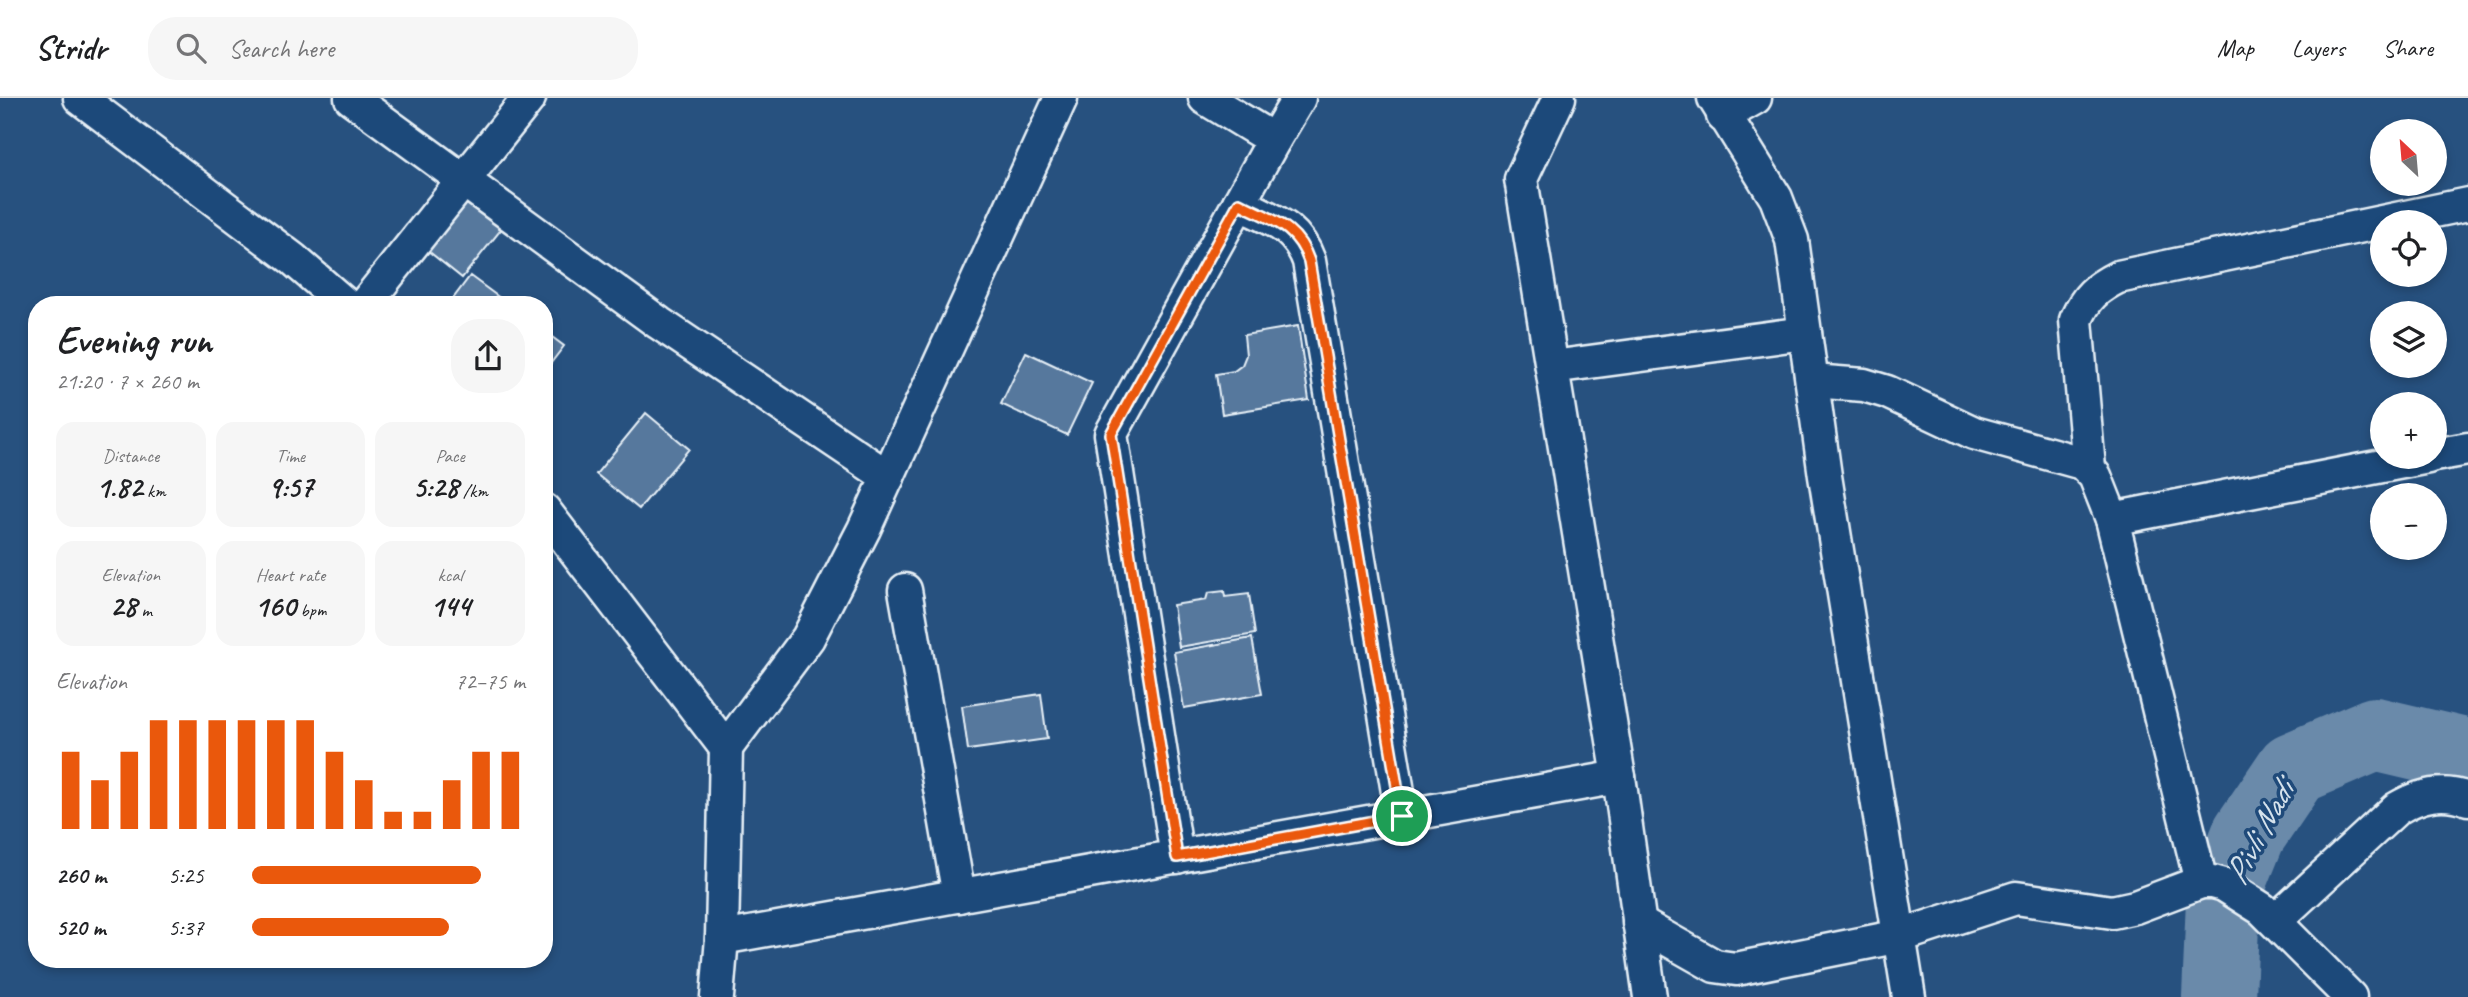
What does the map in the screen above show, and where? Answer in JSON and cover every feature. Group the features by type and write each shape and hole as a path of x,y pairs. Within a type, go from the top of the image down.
{"street":[{"path":"80,98 293,259 336,296"},
{"path":"351,98 659,323 888,477"},
{"path":"371,296 529,98"},
{"path":"717,997 722,938 726,748 808,638 888,477 1061,98"},
{"path":"1205,98 1274,140"},
{"path":"1177,857 1111,434 1299,98"},
{"path":"1559,98 1521,179 1619,777 1650,997"},
{"path":"1755,98 1719,107 1776,198 1792,240 1909,997"},
{"path":"1239,203 1292,231 1302,242 1309,261 1402,816"},
{"path":"2212,884 2112,519 2089,468 2076,320 2084,301 2095,289 2118,277 2468,204"},
{"path":"1552,367 1805,333"},
{"path":"1812,381 1864,385 1887,392 1975,433 2089,468"},
{"path":"2447,453 2468,449"},
{"path":"2112,519 2370,468"},
{"path":"553,522 726,748"},
{"path":"905,590 959,896"},
{"path":"722,938 1619,777"},
{"path":"2268,915 2396,809 2414,798 2437,793 2468,799"},
{"path":"1639,923 1715,966 1736,969 1900,936 2015,898 2112,912 2212,884 2268,915 2350,997"}],"building":[{"path":"465,195 504,226 462,278 422,246"},
{"path":"470,276 497,296 455,296"},
{"path":"1298,326 1309,400 1222,414 1216,374 1234,371 1242,365 1246,355 1244,335"},
{"path":"553,338 564,346 553,360"},
{"path":"1026,352 1092,383 1067,435 1001,404"},
{"path":"646,413 689,449 639,509 596,474"},
{"path":"1224,591 1225,597 1249,594 1255,634 1179,647 1173,605 1206,600 1208,593"},
{"path":"1252,638 1262,694 1184,708 1174,652"},
{"path":"1041,694 1047,739 968,750 962,706"}],"waterway":[{"name":"Pivli Nadi","path":"2219,997 2223,899 2249,834 2293,769 2375,734 2468,756"}],"route":[{"path":"1239,203 1292,231 1302,242 1309,261 1402,816 1177,857 1111,434 1239,203"}]}
